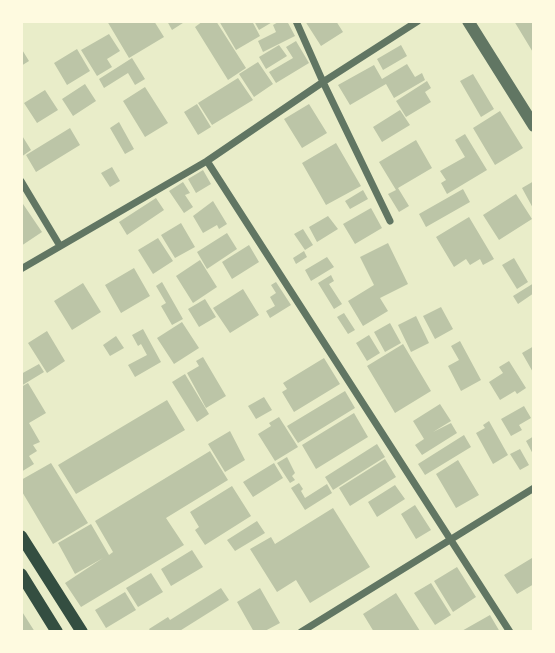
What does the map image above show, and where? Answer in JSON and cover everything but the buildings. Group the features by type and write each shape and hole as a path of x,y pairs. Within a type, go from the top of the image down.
{"main road":[{"path":"21,536 82,632"},
{"path":"21,574 57,632"}],"street":[{"path":"296,21 390,221"},
{"path":"21,269 207,161 418,21"},
{"path":"468,21 534,126"},
{"path":"207,161 510,632"},
{"path":"21,181 60,246"},
{"path":"301,632 534,488"}]}
